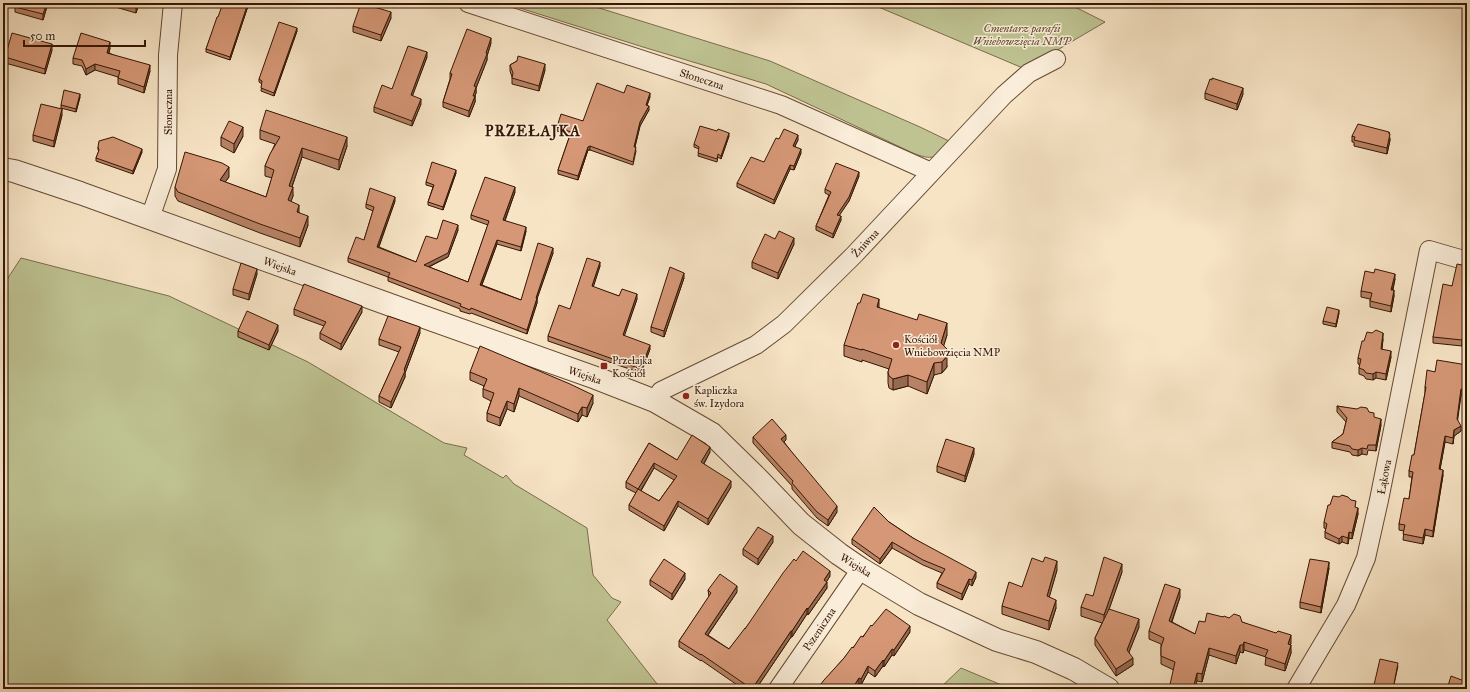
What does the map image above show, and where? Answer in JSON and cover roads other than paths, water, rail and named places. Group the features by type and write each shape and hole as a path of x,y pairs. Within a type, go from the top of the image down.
{"street":[{"name":"Słoneczna","path":"150,218 167,169 168,55 173,3"},
{"name":"Słoneczna","path":"468,3 781,105 930,172"},
{"name":"Żniwna","path":"655,401 661,391 756,345 784,324 854,255 930,172 1004,95 1029,73 1056,59"},
{"name":"Wiejska","path":"3,169 14,171 150,218 626,389 655,401 712,434 801,524 838,554 861,569 927,607 997,640 1036,652 1074,670 1108,689"},
{"name":"Łąkowa","path":"1296,689 1346,605 1366,558 1381,492 1428,250 1467,260"},
{"name":"Pszeniczna","path":"778,689 861,569"}],"place":[{"name":"Kościół Wniebowzięcia NMP","path":"896,345"},
{"name":"Przełajka Kościół","path":"604,366"},
{"name":"Kapliczka św. Izydora","path":"686,396"}],"district":[{"name":"PRZEŁAJKA","path":"533,131"}],"park label":[{"name":"Cmentarz parafii Wniebowzięcia NMP","path":"1022,34"}]}
